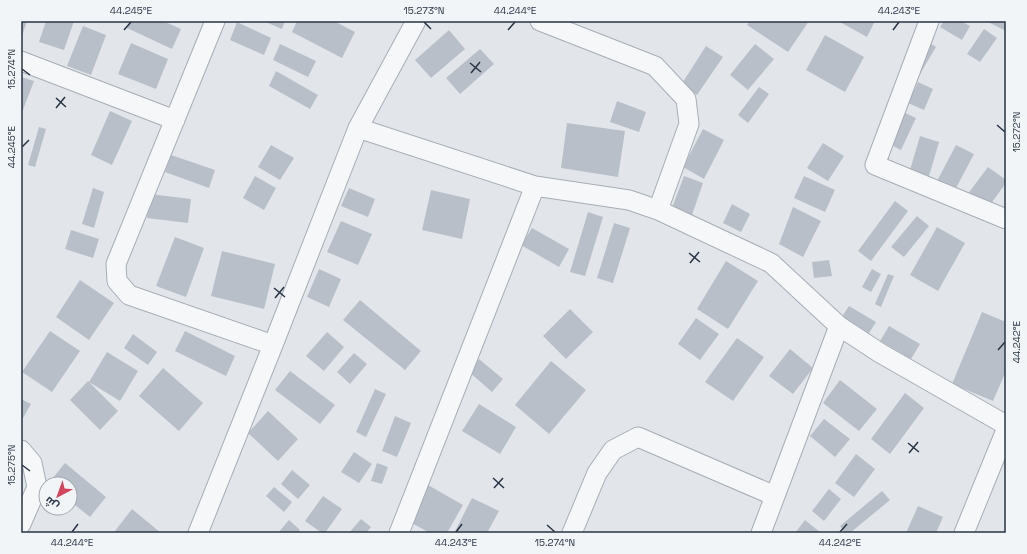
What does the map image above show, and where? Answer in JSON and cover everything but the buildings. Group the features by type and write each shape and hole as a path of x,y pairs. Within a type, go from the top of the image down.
{"street":[{"path":"215,21 116,264 117,282 129,295 273,345"},
{"path":"198,533 358,128 416,21"},
{"path":"540,21 655,66 686,99 689,124 658,210"},
{"path":"929,21 875,165 1006,219"},
{"path":"21,60 174,120"},
{"path":"358,128 535,186 629,200 658,210 771,263 839,326 880,353 1006,425"},
{"path":"399,533 535,186"},
{"path":"760,533 839,326"},
{"path":"964,533 1006,430"},
{"path":"572,533 597,472 613,450 638,437 775,496"},
{"path":"21,450 32,463 37,487 21,524"}]}
